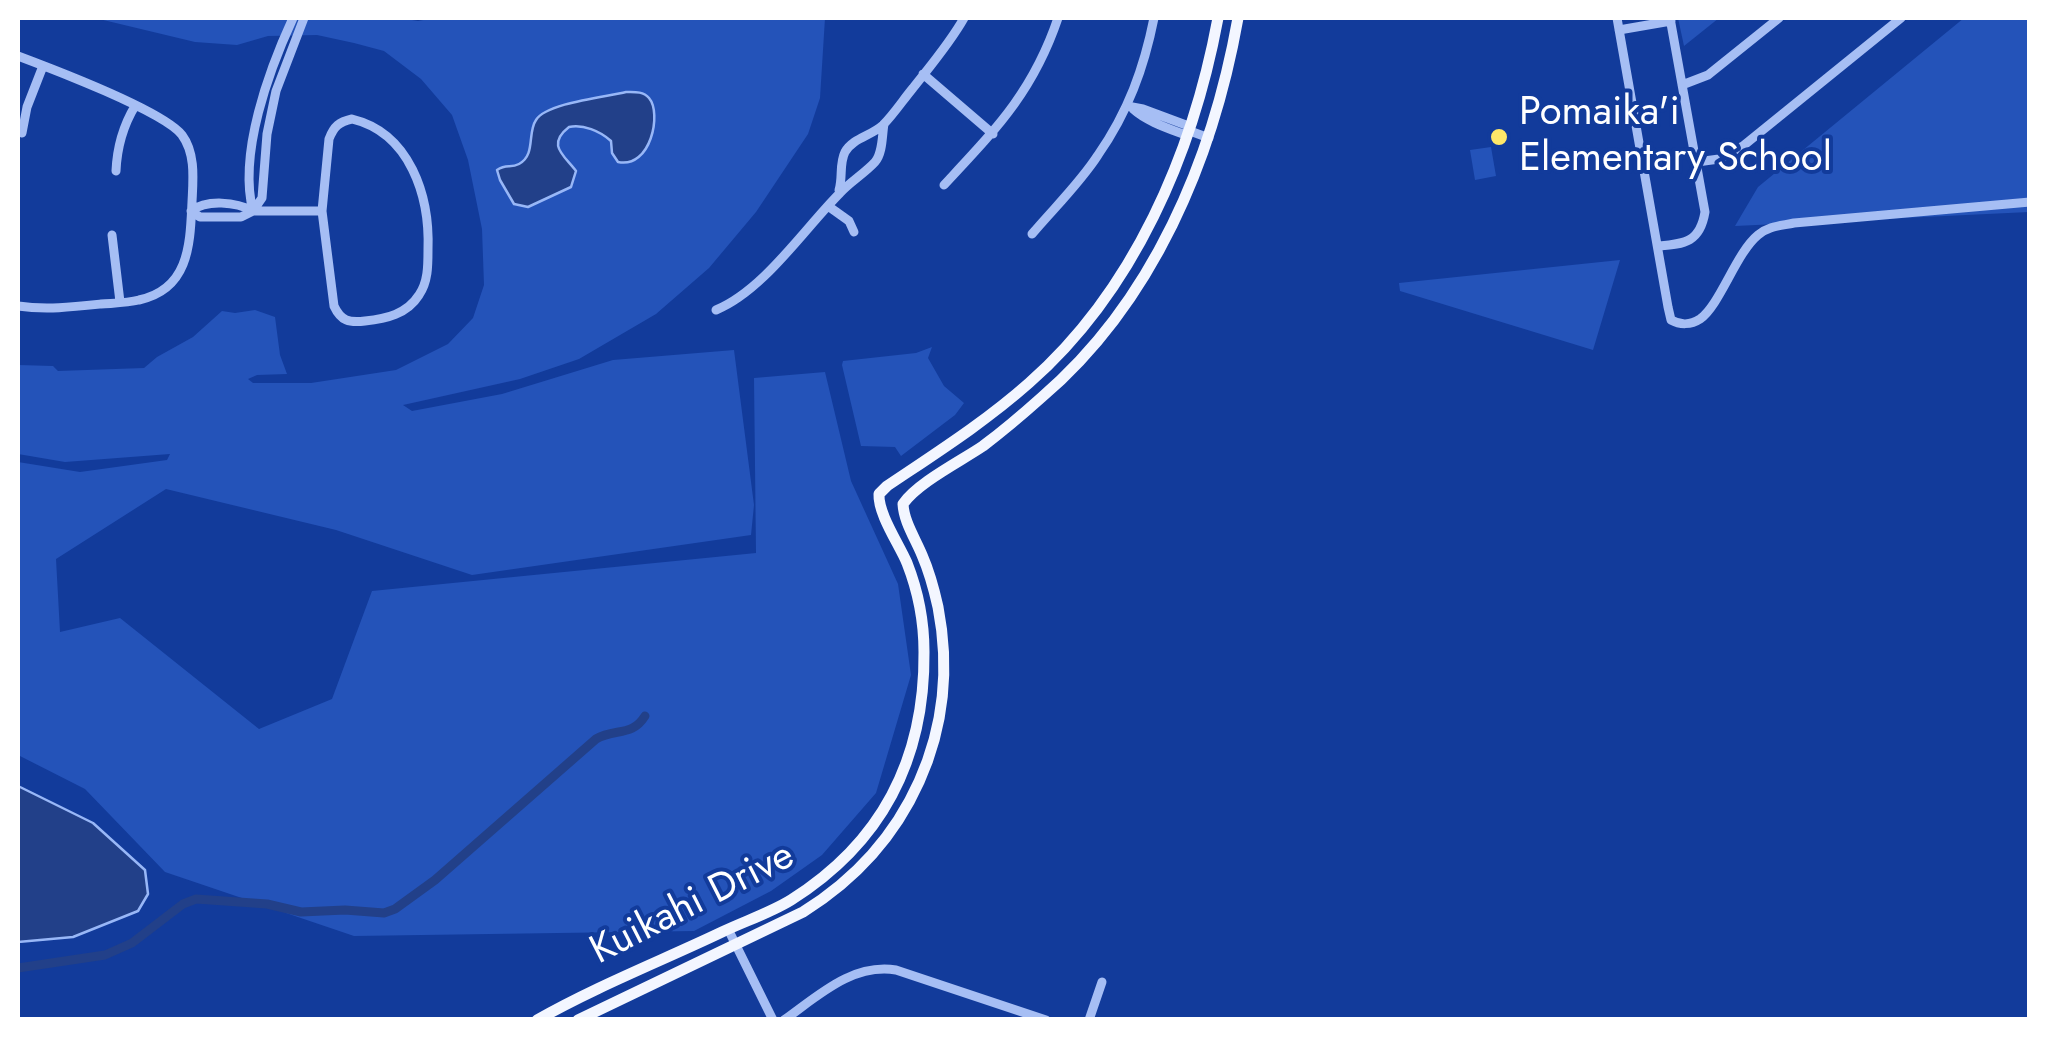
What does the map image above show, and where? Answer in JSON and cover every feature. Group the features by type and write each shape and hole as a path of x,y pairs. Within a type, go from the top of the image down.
{"main road":[{"path":"1190,131 1206,82 1218,18"},
{"path":"1209,138 1232,56 1238,18"},
{"name":"Kuikahi Drive","path":"537,1020 792,899 847,855 873,827 908,762 923,696 924,638 918,600 909,568 880,506 879,494 1032,381 1080,330 1122,272 1156,213 1190,131"},
{"name":"Kuikahi Drive","path":"578,1020 791,920 840,885 879,848 916,794 939,717 943,658 940,620 930,573 904,516 904,504 914,492 986,444 1046,394 1086,353 1124,307 1155,257 1182,205 1209,138"}],"street":[{"path":"253,212 248,196 255,128 293,18"},
{"path":"253,212 262,198 267,134 276,90 304,18"},
{"path":"838,194 846,148 884,124 964,18"},
{"path":"944,185 1016,106 1046,52 1058,18"},
{"path":"1032,234 1096,159 1130,108 1154,18"},
{"path":"1617,18 1671,320 1677,324 1702,318 1754,238 1768,228 2030,202"},
{"path":"1682,84 1708,75 1779,18"},
{"path":"1696,162 1719,159 1743,146 1901,18"},
{"path":"1619,30 1671,19 1705,212 1704,223 1692,239 1659,246"},
{"path":"18,56 167,121 188,146 192,163 188,250 172,282 153,296 139,300 54,309 18,306"},
{"path":"22,133 27,106 43,66"},
{"path":"924,74 993,134"},
{"path":"116,171 116,156 135,106"},
{"path":"1130,108 1183,134 1190,131 1209,138"},
{"path":"362,121 395,143 415,175 427,227 426,280 413,303 391,317 374,320 350,322 339,316 334,306 322,211 329,139 340,122 362,121"},
{"path":"716,310 734,302 800,240 838,194 875,162 884,124"},
{"path":"828,206 849,221 854,232"},
{"path":"191,211 200,217 241,217 253,212 322,211"},
{"path":"112,236 120,302"},
{"path":"728,929 773,1020"},
{"path":"784,1020 852,974 882,968 1046,1020"},
{"path":"1089,1020 1102,982"}],"shaded area":[{"path":"95,18 825,18 820,98 808,134 756,212 709,268 656,314 579,359 520,379 403,405 412,411 502,394 613,360 734,350 754,505 751,535 472,575 336,530 166,489 56,559 60,632 120,618 259,729 332,699 372,591 756,553 754,378 825,372 851,481 898,584 911,675 876,793 822,855 771,891 694,931 354,936 165,872 85,789 18,755 18,462 80,472 167,460 170,454 65,462 18,454 18,365 53,366 58,371 144,368 193,337 222,311 255,310 275,317 287,374 257,375 248,379 253,383 311,383 396,370 448,344 473,318 484,285 482,229 468,160 452,115 421,79 384,51 317,35 268,36 237,45 195,42"},
{"path":"1678,18 1719,18 1684,46"},
{"path":"1964,18 2029,18 2029,212 1735,226 1758,187"},
{"path":"626,92 644,94 653,105 654,127 639,157 618,162 607,137 586,127 569,127 558,145 576,171 571,187 528,207 514,204 497,170 524,160 533,125 542,114 563,105"},
{"path":"1491,147 1496,176 1475,180 1470,150"},
{"path":"1620,260 1593,350 1400,291 1399,283"},
{"path":"932,347 928,358 944,386 964,403 955,415 901,456 895,447 861,446 843,361 916,353"},
{"path":"18,786 93,823 145,870 148,894 138,911 73,937 18,942"}],"waterway":[{"path":"18,968 105,955 132,943 183,904 196,899 267,904 301,912 384,913 395,909 435,880 596,739 629,730 645,716"}],"place":[{"name":"Pomaika'i Elementary School","path":"1499,137"}]}
